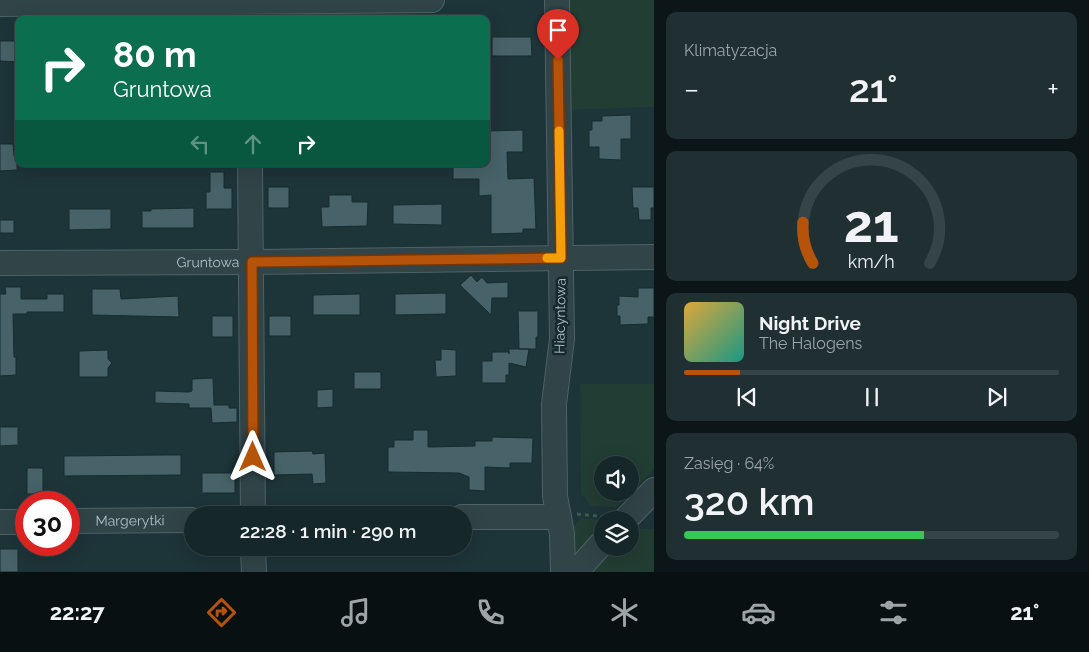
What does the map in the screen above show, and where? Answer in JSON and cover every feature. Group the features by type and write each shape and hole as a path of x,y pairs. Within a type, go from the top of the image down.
{"street":[{"path":"0,4 248,7 432,0"},
{"name":"Hiacyntowa","path":"557,0 562,339 554,404 555,496 562,534 563,572"},
{"path":"250,167 253,506"},
{"name":"Gruntowa","path":"0,263 654,257"},
{"path":"634,511 654,490"},
{"path":"472,518 559,515"},
{"path":"639,517 654,516"},
{"name":"Margerytki","path":"80,521 184,520"},
{"path":"0,522 15,522"},
{"path":"576,572 594,552"},
{"path":"253,556 254,572"}],"path":[{"path":"559,515 594,517"}],"green space":[{"path":"565,0 654,0 654,107 564,110"},
{"path":"580,384 654,384 654,469 639,484 639,456 594,456 594,501 623,501 617,507 591,506 581,494"},
{"path":"581,518 594,519 594,540 574,559 568,539 575,538 574,526"},
{"path":"639,529 654,529 654,572 589,572 604,556 639,556"}],"building":[{"path":"492,37 531,37 532,56 492,56"},
{"path":"0,41 15,41 15,62 0,61"},
{"path":"631,115 631,139 621,139 621,160 599,159 599,147 589,147 589,130 592,130 592,121 602,121 602,116"},
{"path":"523,130 523,152 507,152 508,179 534,178 536,229 523,229 523,233 491,234 491,195 479,196 479,179 453,179 453,167 490,167 490,131"},
{"path":"0,144 13,144 15,167 17,167 17,170 0,171"},
{"path":"210,172 224,172 224,188 232,188 232,209 206,209 206,192 210,192"},
{"path":"268,187 289,187 289,208 268,208"},
{"path":"632,187 654,187 654,208 651,208 651,220 639,220 638,208 633,208"},
{"path":"329,195 352,195 352,202 368,202 367,226 322,227 321,207 329,207"},
{"path":"442,204 442,225 393,224 393,205"},
{"path":"194,208 194,228 142,228 142,211"},
{"path":"69,209 111,209 111,229 69,230"},
{"path":"0,220 14,220 14,233 0,233"},
{"path":"471,275 477,282 482,277 487,283 508,282 508,298 492,298 491,315 460,285"},
{"path":"5,287 21,287 21,299 47,299 47,294 64,294 64,312 13,314 16,375 0,376 0,294 6,294"},
{"path":"638,288 654,288 654,317 648,317 648,324 620,325 620,316 617,316 619,296 638,297"},
{"path":"92,289 120,289 121,299 178,296 179,317 92,315"},
{"path":"446,293 446,314 395,315 395,294"},
{"path":"360,294 360,315 313,315 313,295"},
{"path":"518,311 538,311 536,349 519,349"},
{"path":"212,316 233,316 233,337 212,337"},
{"path":"269,316 291,316 291,336 269,336"},
{"path":"441,349 456,350 456,376 436,377 435,360 441,360"},
{"path":"509,349 529,349 526,367 509,363 509,375 506,375 506,383 482,383 482,361 492,361 492,352 509,352"},
{"path":"108,350 108,359 112,363 108,368 108,377 79,377 79,351"},
{"path":"354,372 381,372 381,389 354,389"},
{"path":"213,378 214,405 229,405 229,408 237,408 237,422 212,423 211,408 189,408 189,404 155,403 155,391 189,392 192,391 192,379"},
{"path":"333,389 333,407 317,408 317,390"},
{"path":"0,427 18,427 18,445 0,446"},
{"path":"413,430 428,430 428,447 475,446 475,441 492,441 492,437 533,438 532,463 510,463 510,468 485,467 485,491 469,490 469,477 459,473 388,472 388,447 394,447 394,440 413,440"},
{"path":"312,451 313,454 325,453 326,483 313,484 312,474 274,475 274,452"},
{"path":"181,455 181,475 64,476 64,456"},
{"path":"27,468 43,468 43,491 27,491"},
{"path":"202,473 235,473 235,493 202,493"},
{"path":"0,549 15,549 15,556 18,556 18,572 0,572"}],"slow traffic":[{"path":"547,258 561,258 559,131"}],"route":[{"path":"253,457 252,262 561,258 558,60"}]}
